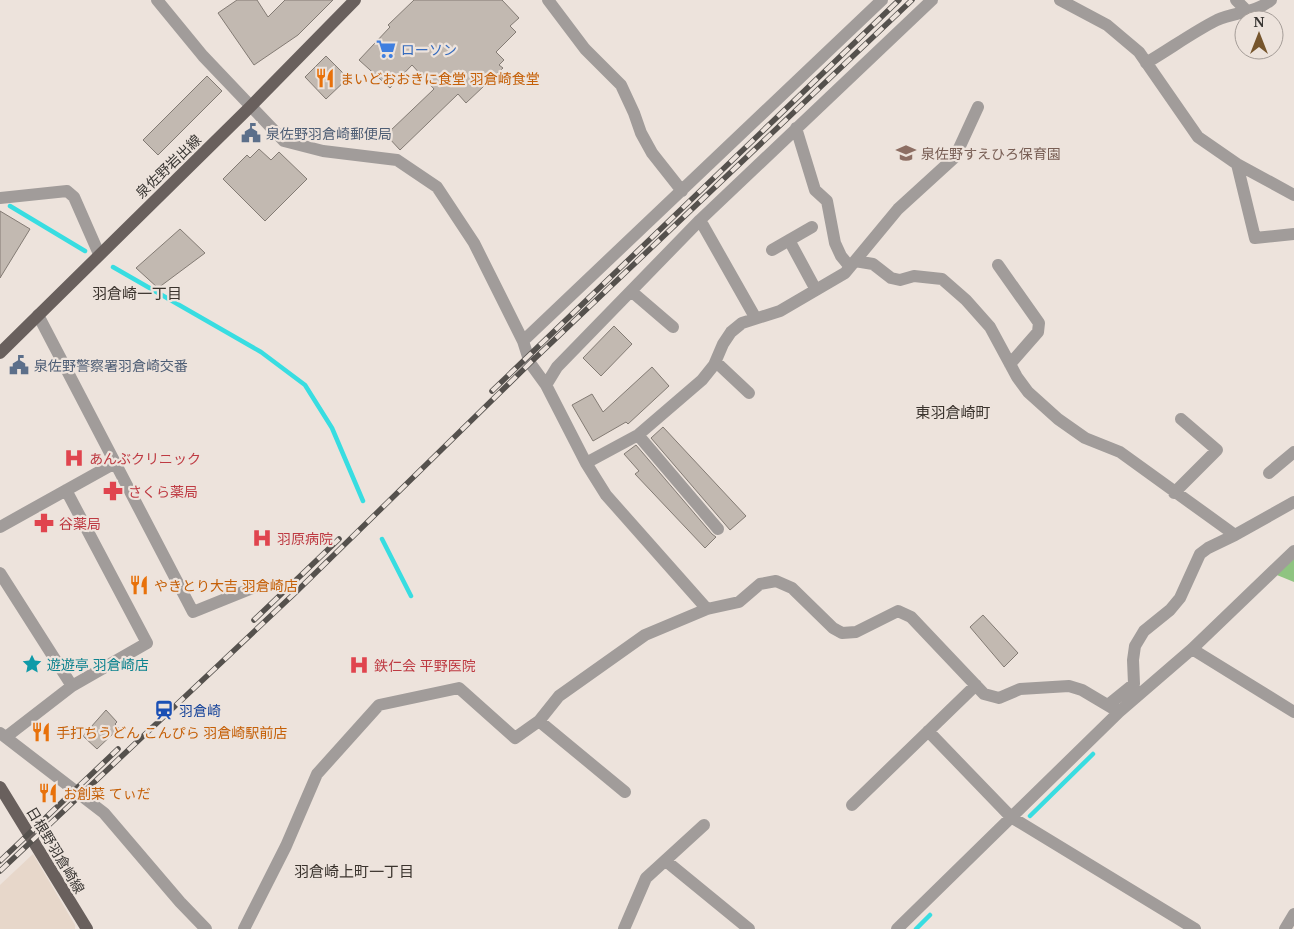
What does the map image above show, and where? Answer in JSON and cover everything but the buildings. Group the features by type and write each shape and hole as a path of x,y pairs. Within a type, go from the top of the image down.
{"main road":[{"name":"泉佐野岩出線","path":"0,352 250,107 355,0"},
{"name":"日根野羽倉崎線","path":"0,787 85,928"}],"street":[{"path":"157,0 203,56 284,141 323,151 397,160 437,187 474,244 523,341 530,363 546,385 586,463 617,507 707,609"},
{"path":"548,0 586,49 621,85 652,154 682,191"},
{"path":"523,341 882,0"},
{"path":"546,385 557,367 700,220 932,0"},
{"path":"1236,0 1246,10"},
{"path":"1252,10 1272,0"},
{"path":"1068,2 1107,25 1139,52 1198,137 1237,164 1294,195"},
{"path":"1146,62 1217,20 1234,14"},
{"path":"586,463 638,435 702,380 716,362 723,344 731,332 742,323 755,317 780,311 845,273 898,209 955,157 978,107"},
{"path":"796,128 815,190 828,201 835,244 841,256 853,264 873,264 891,278 900,280 914,276 942,279 966,300 990,326 1010,364 1028,392 1058,419 1085,438 1120,452 1174,493 1235,535"},
{"path":"1237,164 1255,238 1294,234"},
{"path":"0,198 67,191 74,197 99,254"},
{"path":"700,220 755,317"},
{"path":"772,250 812,227"},
{"path":"789,240 816,290"},
{"path":"998,265 1038,323 1038,332 1010,364"},
{"path":"631,291 673,327"},
{"path":"38,315 193,612 255,587"},
{"path":"716,362 748,393"},
{"path":"1174,493 1217,450 1181,419"},
{"path":"638,435 718,529"},
{"path":"1269,473 1294,452"},
{"path":"0,527 115,463"},
{"path":"66,490 147,643 72,686 3,735 63,784 104,813 180,902 206,929"},
{"path":"896,929 1011,817 1114,708 1134,684 1132,660 1135,646 1144,631 1170,610 1180,598 1200,554 1294,502"},
{"path":"1114,708 1192,649 1294,551"},
{"path":"0,573 72,686"},
{"path":"244,929 286,846 317,774 379,705 459,688 516,738 539,721 559,696 645,636 707,609 739,602 760,584 776,581 792,588 833,628 842,633 856,632 898,610 911,617 984,694 999,698 1020,689 1070,686 1082,690 1114,708"},
{"path":"1192,649 1294,712"},
{"path":"852,805 976,686"},
{"path":"539,721 624,792"},
{"path":"928,731 1011,817 1195,929"},
{"path":"624,929 646,878 704,825"},
{"path":"666,861 749,929"},
{"path":"1284,929 1294,914"}],"shaded area":[{"path":"33,854 75,925 75,929 0,929 0,885"}],"green space":[{"path":"1294,552 1294,582 1272,573"}],"waterway":[{"path":"10,206 85,251"},
{"path":"113,267 261,352 305,385 332,428 363,501"},
{"path":"382,539 411,596"},
{"path":"1030,816 1093,754"},
{"path":"916,929 930,915"}],"railway":[{"path":"492,391 899,0"},
{"path":"0,871 296,592 530,363 912,0"},
{"path":"254,620 339,539"},
{"path":"0,861 118,749"}],"place":[{"name":"ローソン","path":"386,49"},
{"name":"まいどおおきに食堂 羽倉崎食堂","path":"325,78"},
{"name":"泉佐野羽倉崎郵便局","path":"251,133"},
{"name":"泉佐野すえひろ保育園","path":"906,153"},
{"name":"泉佐野警察署羽倉崎交番","path":"19,365"},
{"name":"あんぶクリニック","path":"74,458"},
{"name":"さくら薬局","path":"113,491"},
{"name":"谷薬局","path":"44,523"},
{"name":"羽原病院","path":"262,538"},
{"name":"やきとり大吉 羽倉崎店","path":"139,585"},
{"name":"遊遊亭 羽倉崎店","path":"32,664"},
{"name":"鉄仁会 平野医院","path":"359,665"},
{"name":"羽倉崎","path":"164,710"},
{"name":"手打ちうどん こんぴら 羽倉崎駅前店","path":"41,732"},
{"name":"お創菜 てぃだ","path":"48,793"}],"district":[{"name":"羽倉崎一丁目","path":"137,293"},
{"name":"東羽倉崎町","path":"953,412"},
{"name":"羽倉崎上町一丁目","path":"354,871"}]}
